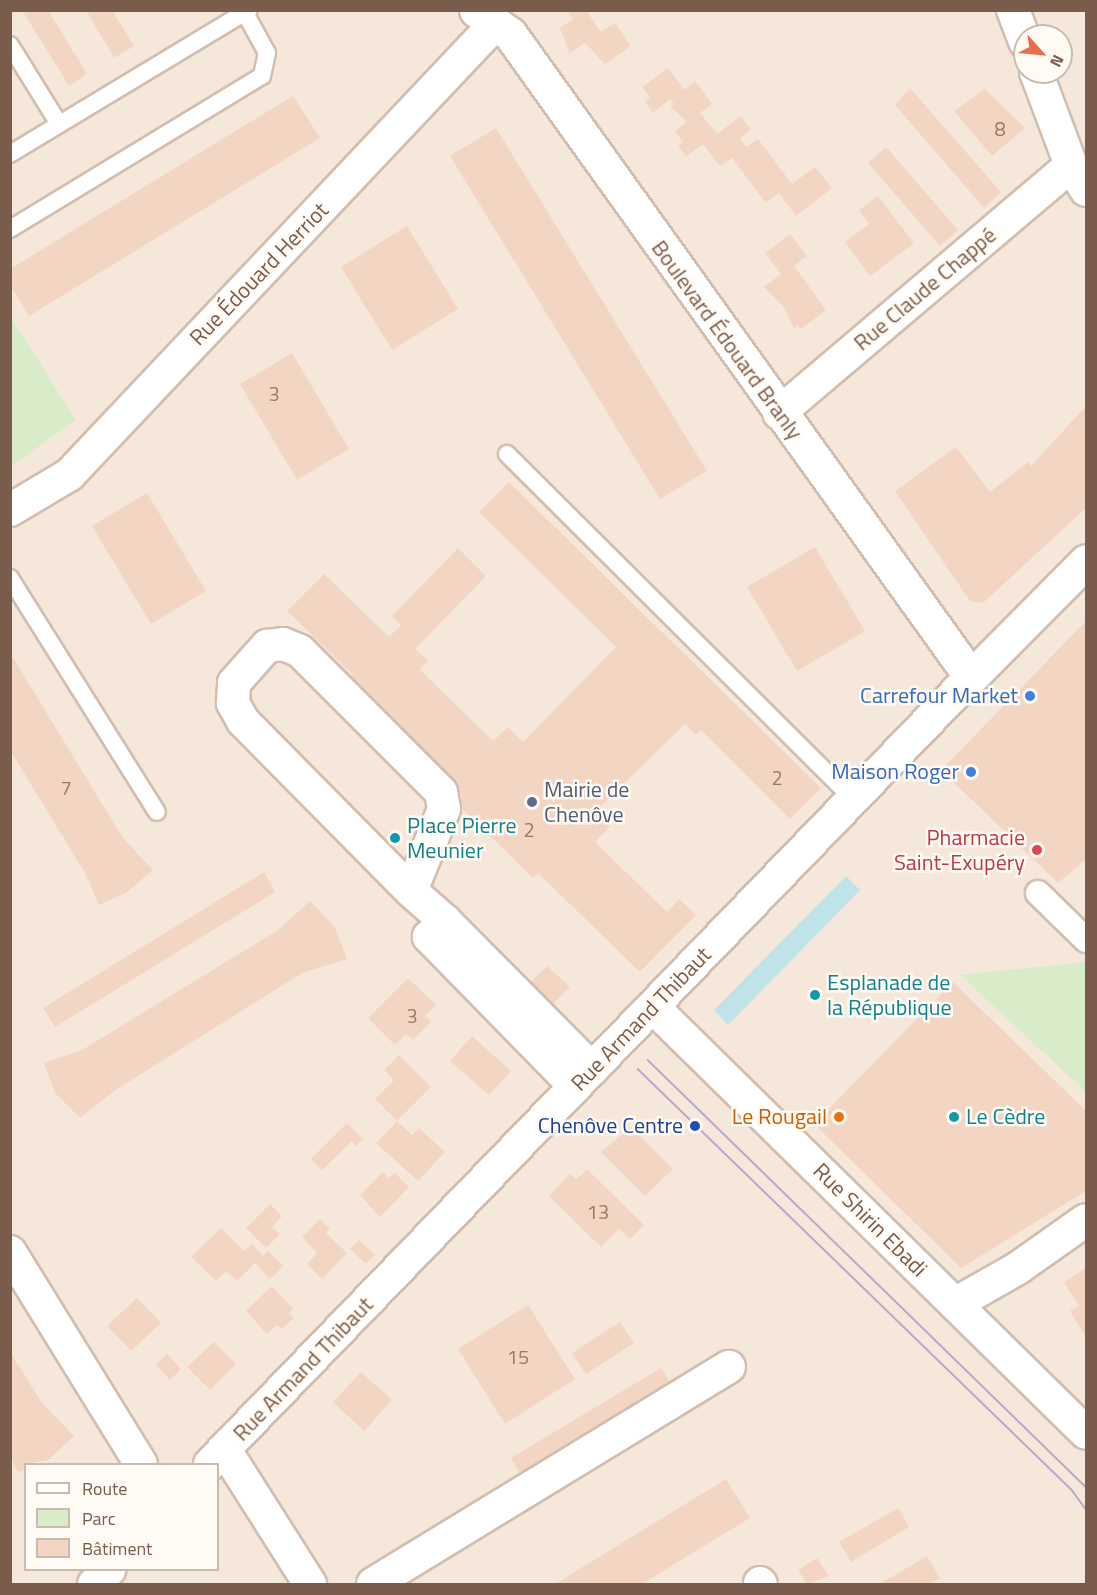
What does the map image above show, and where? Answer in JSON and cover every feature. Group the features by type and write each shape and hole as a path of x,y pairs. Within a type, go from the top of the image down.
{"street":[{"name":"Boulevard Édouard Branly","path":"486,17 510,34 779,413 971,678"},
{"name":"Rue Édouard Herriot","path":"10,510 69,475 486,17"},
{"path":"1041,84 1079,177"},
{"name":"Rue Claude Chappé","path":"779,413 1079,177"},
{"path":"971,678 1084,568"},
{"path":"411,891 444,809 441,792 300,651 283,644 267,646 234,682 233,703 243,721 411,891 445,921 429,937 584,1077"},
{"name":"Rue Armand Thibaut","path":"217,1457 971,678"},
{"path":"1038,893 1086,940"},
{"name":"Rue Shirin Ebadi","path":"653,1007 1086,1433"},
{"path":"956,1304 1018,1268 1086,1220"},
{"path":"10,1252 140,1463"},
{"path":"373,1584 729,1367"},
{"path":"217,1457 310,1584"},
{"path":"94,1584 107,1571"}],"lane":[{"path":"10,154 247,12 267,53 262,76 10,229"},
{"path":"10,45 59,124"},
{"path":"507,454 854,800"},
{"path":"10,578 157,812"}],"shaded area":[{"path":"11,11 1086,11 1086,1584 11,1584"}],"green space":[{"path":"10,316 76,420 11,466 10,466"},
{"path":"1086,962 1086,1092 960,975"}],"water":[{"path":"846,876 860,890 728,1025 714,1010"}],"building":[{"path":"22,10 48,10 87,74 69,86"},
{"path":"86,10 112,10 134,46 114,58"},
{"path":"567,10 586,10 601,32 615,23 631,46 605,64 585,43 570,53 560,28 573,19"},
{"path":"668,68 685,90 695,81 712,104 700,113 717,134 741,116 751,130 740,138 746,147 758,139 792,184 815,167 832,188 796,216 779,193 766,203 732,158 720,166 703,144 686,157 678,146 683,142 675,131 687,122 670,106 674,104 670,99 653,113 645,102 650,97 642,87"},
{"path":"910,88 1001,192 984,208 895,105"},
{"path":"985,89 1025,128 992,156 954,111"},
{"path":"293,96 320,138 29,316 10,285 10,269"},
{"path":"496,128 707,471 660,499 450,156"},
{"path":"886,147 958,230 940,246 868,163"},
{"path":"878,196 914,243 870,276 845,242 869,224 859,210"},
{"path":"407,226 458,309 392,350 341,267"},
{"path":"790,234 807,256 794,266 826,310 801,329 798,325 794,328 784,307 764,287 781,274 765,253"},
{"path":"292,353 349,449 297,480 240,384"},
{"path":"1086,406 1086,508 983,603 970,601 895,491 956,447 990,492 1028,462 1031,466"},
{"path":"509,482 821,788 790,819 701,730 696,735 685,724 595,812 610,826 595,842 667,912 679,899 696,915 640,972 538,873 533,878 456,803 462,797 345,683 353,675 287,611 324,574 389,637 401,625 392,616 458,548 486,576 415,649 428,661 420,670 493,741 508,727 523,742 616,647 479,512"},
{"path":"147,493 206,591 151,624 92,526"},
{"path":"815,547 865,631 797,671 747,587"},
{"path":"1086,621 1086,859 1058,883 941,770"},
{"path":"10,653 123,838 153,870 126,893 99,905 85,873 10,750"},
{"path":"264,872 275,892 55,1027 43,1008"},
{"path":"310,901 334,926 347,959 302,973 114,1091 80,1118 55,1093 44,1063 82,1050 278,930"},
{"path":"547,966 570,987 551,1006 529,984"},
{"path":"408,978 436,1005 425,1016 431,1022 413,1040 406,1034 395,1045 368,1018"},
{"name":"Le Cèdre","path":"953,982 1086,1111 1086,1191 961,1268 814,1124"},
{"path":"472,1036 511,1071 489,1095 450,1061"},
{"path":"399,1055 431,1087 397,1121 375,1099 394,1080 384,1070"},
{"path":"397,1121 412,1135 419,1128 445,1152 418,1181 376,1143"},
{"path":"347,1123 363,1139 356,1146 352,1141 322,1170 311,1159"},
{"path":"631,1127 673,1169 645,1196 601,1152"},
{"path":"587,1169 644,1225 630,1239 619,1229 601,1247 549,1196 570,1174 576,1180"},
{"path":"383,1172 389,1178 395,1173 409,1187 380,1217 360,1195"},
{"path":"270,1204 282,1216 272,1227 280,1234 266,1248 246,1228"},
{"path":"320,1219 330,1229 326,1233 347,1253 322,1279 307,1264 317,1253 302,1237"},
{"path":"221,1228 244,1251 252,1244 263,1256 268,1251 284,1266 270,1279 255,1263 237,1281 226,1271 216,1281 191,1257"},
{"path":"359,1240 375,1255 366,1264 350,1249"},
{"path":"1086,1268 1086,1337 1070,1311 1079,1306 1064,1282"},
{"path":"272,1286 293,1309 289,1313 294,1318 282,1329 277,1325 267,1334 246,1311"},
{"path":"137,1298 161,1323 131,1351 107,1326"},
{"path":"528,1305 575,1379 505,1424 458,1349"},
{"path":"620,1322 634,1343 586,1374 572,1353"},
{"path":"214,1342 236,1364 210,1390 187,1367"},
{"path":"10,1352 42,1403 74,1436 48,1460 24,1463 24,1470 18,1472 10,1457"},
{"path":"167,1354 181,1369 170,1380 156,1365"},
{"path":"661,1368 674,1389 523,1479 511,1458"},
{"path":"361,1372 392,1400 364,1431 333,1402"},
{"path":"726,1479 750,1518 642,1584 555,1584"},
{"path":"898,1508 909,1527 851,1562 839,1542"},
{"path":"927,1556 940,1578 929,1584 880,1584"},
{"path":"817,1558 829,1576 807,1584 798,1570"}],"tram line":[{"path":"648,1060 1086,1487"},
{"path":"638,1069 1072,1490 1086,1509"}],"place":[{"name":"Carrefour Market","path":"1030,696"},
{"name":"Maison Roger","path":"971,772"},
{"name":"Mairie de Chenôve","path":"532,802"},
{"name":"Place Pierre Meunier","path":"395,838"},
{"name":"Pharmacie Saint-Exupéry","path":"1037,850"},
{"name":"Esplanade de la République","path":"815,995"},
{"name":"Le Rougail","path":"839,1117"},
{"name":"Le Cèdre","path":"954,1117"},
{"name":"Chenôve Centre","path":"695,1126"}]}
